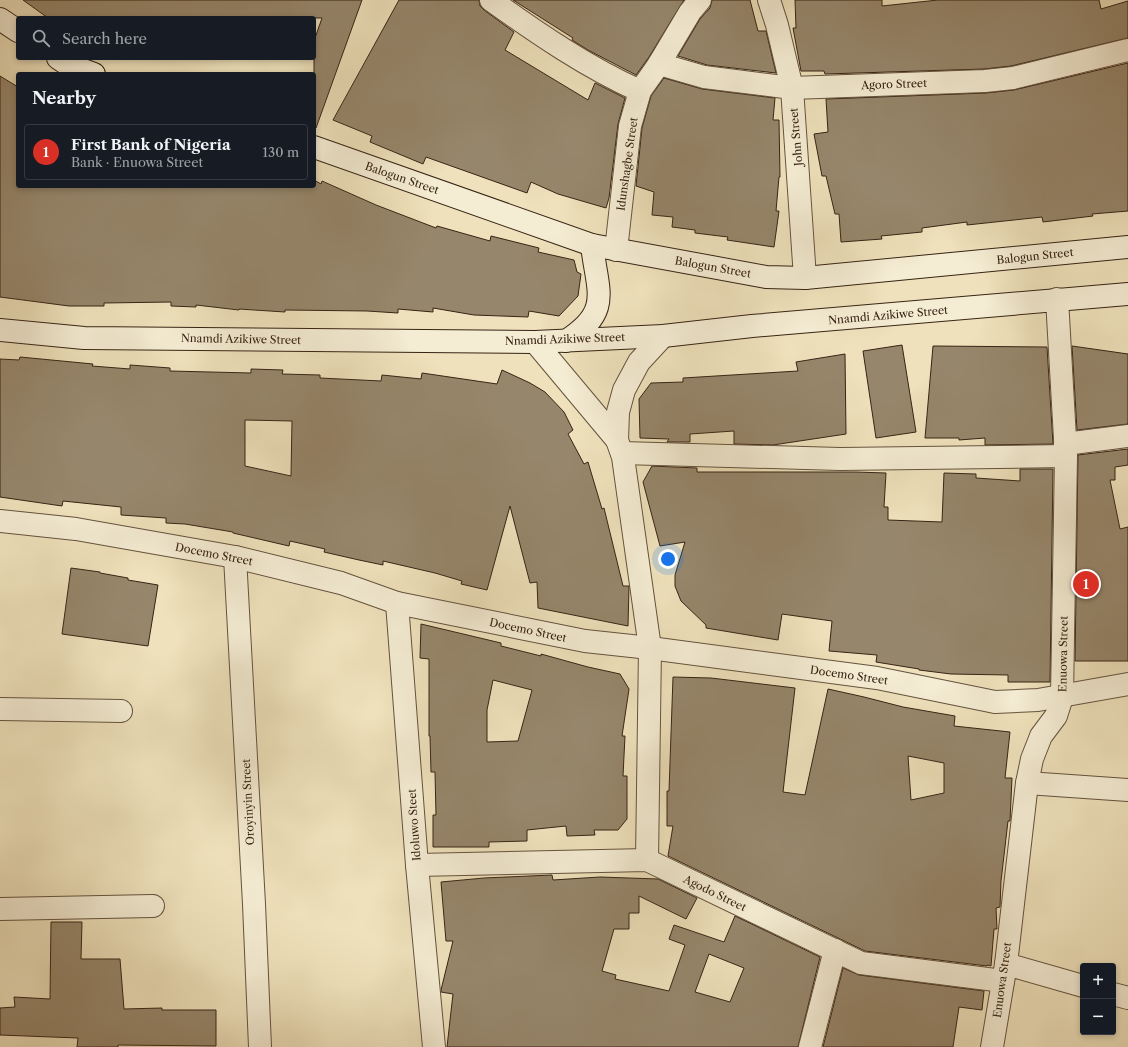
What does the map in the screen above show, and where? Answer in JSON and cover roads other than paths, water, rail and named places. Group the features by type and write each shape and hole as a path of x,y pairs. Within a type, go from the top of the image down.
{"street":[{"path":"491,0 540,35 623,84 640,91"},
{"name":"Idunshagbe Street","path":"616,250 630,126 640,91 659,64 690,12 700,0"},
{"name":"John Street","path":"769,0 777,25 792,88 805,278"},
{"path":"0,19 16,30"},
{"name":"Agoro Street","path":"659,64 704,77 792,88 985,81 1013,78 1128,50"},
{"path":"61,60 67,64 89,72"},
{"name":"Balogun Street","path":"316,148 592,245 766,277 805,278 1128,247"},
{"path":"566,341 588,325 594,316 598,305 598,280 594,266 592,245"},
{"name":"Nnamdi Azikiwe Street","path":"0,330 84,338 535,342 664,336 752,326 1128,294"},
{"name":"Enuowa Street","path":"992,1047 1004,972 1027,783 1032,759 1040,736 1056,716 1062,697 1065,450 1057,299"},
{"path":"647,860 650,648 619,447 618,412 624,390 639,362 664,336"},
{"path":"535,342 619,447 840,459 1065,450 1128,436"},
{"name":"Docemo Street","path":"0,521 76,528 235,556 341,583 397,603 585,641 650,648 877,678 994,702 1038,700 1062,697 1128,684"},
{"name":"Oroyinyin Street","path":"235,556 260,1047"},
{"name":"Idoluwo Steet","path":"397,603 417,865 434,1047"},
{"path":"0,709 120,711"},
{"path":"1027,783 1128,790"},
{"name":"Agodo Street","path":"417,865 647,860 861,963 1004,972 1080,985"},
{"path":"0,909 153,906"},
{"path":"810,1047 835,950"},
{"path":"1116,995 1128,998"}],"place":[{"name":"First Bank of Nigeria","path":"1086,584"}]}
